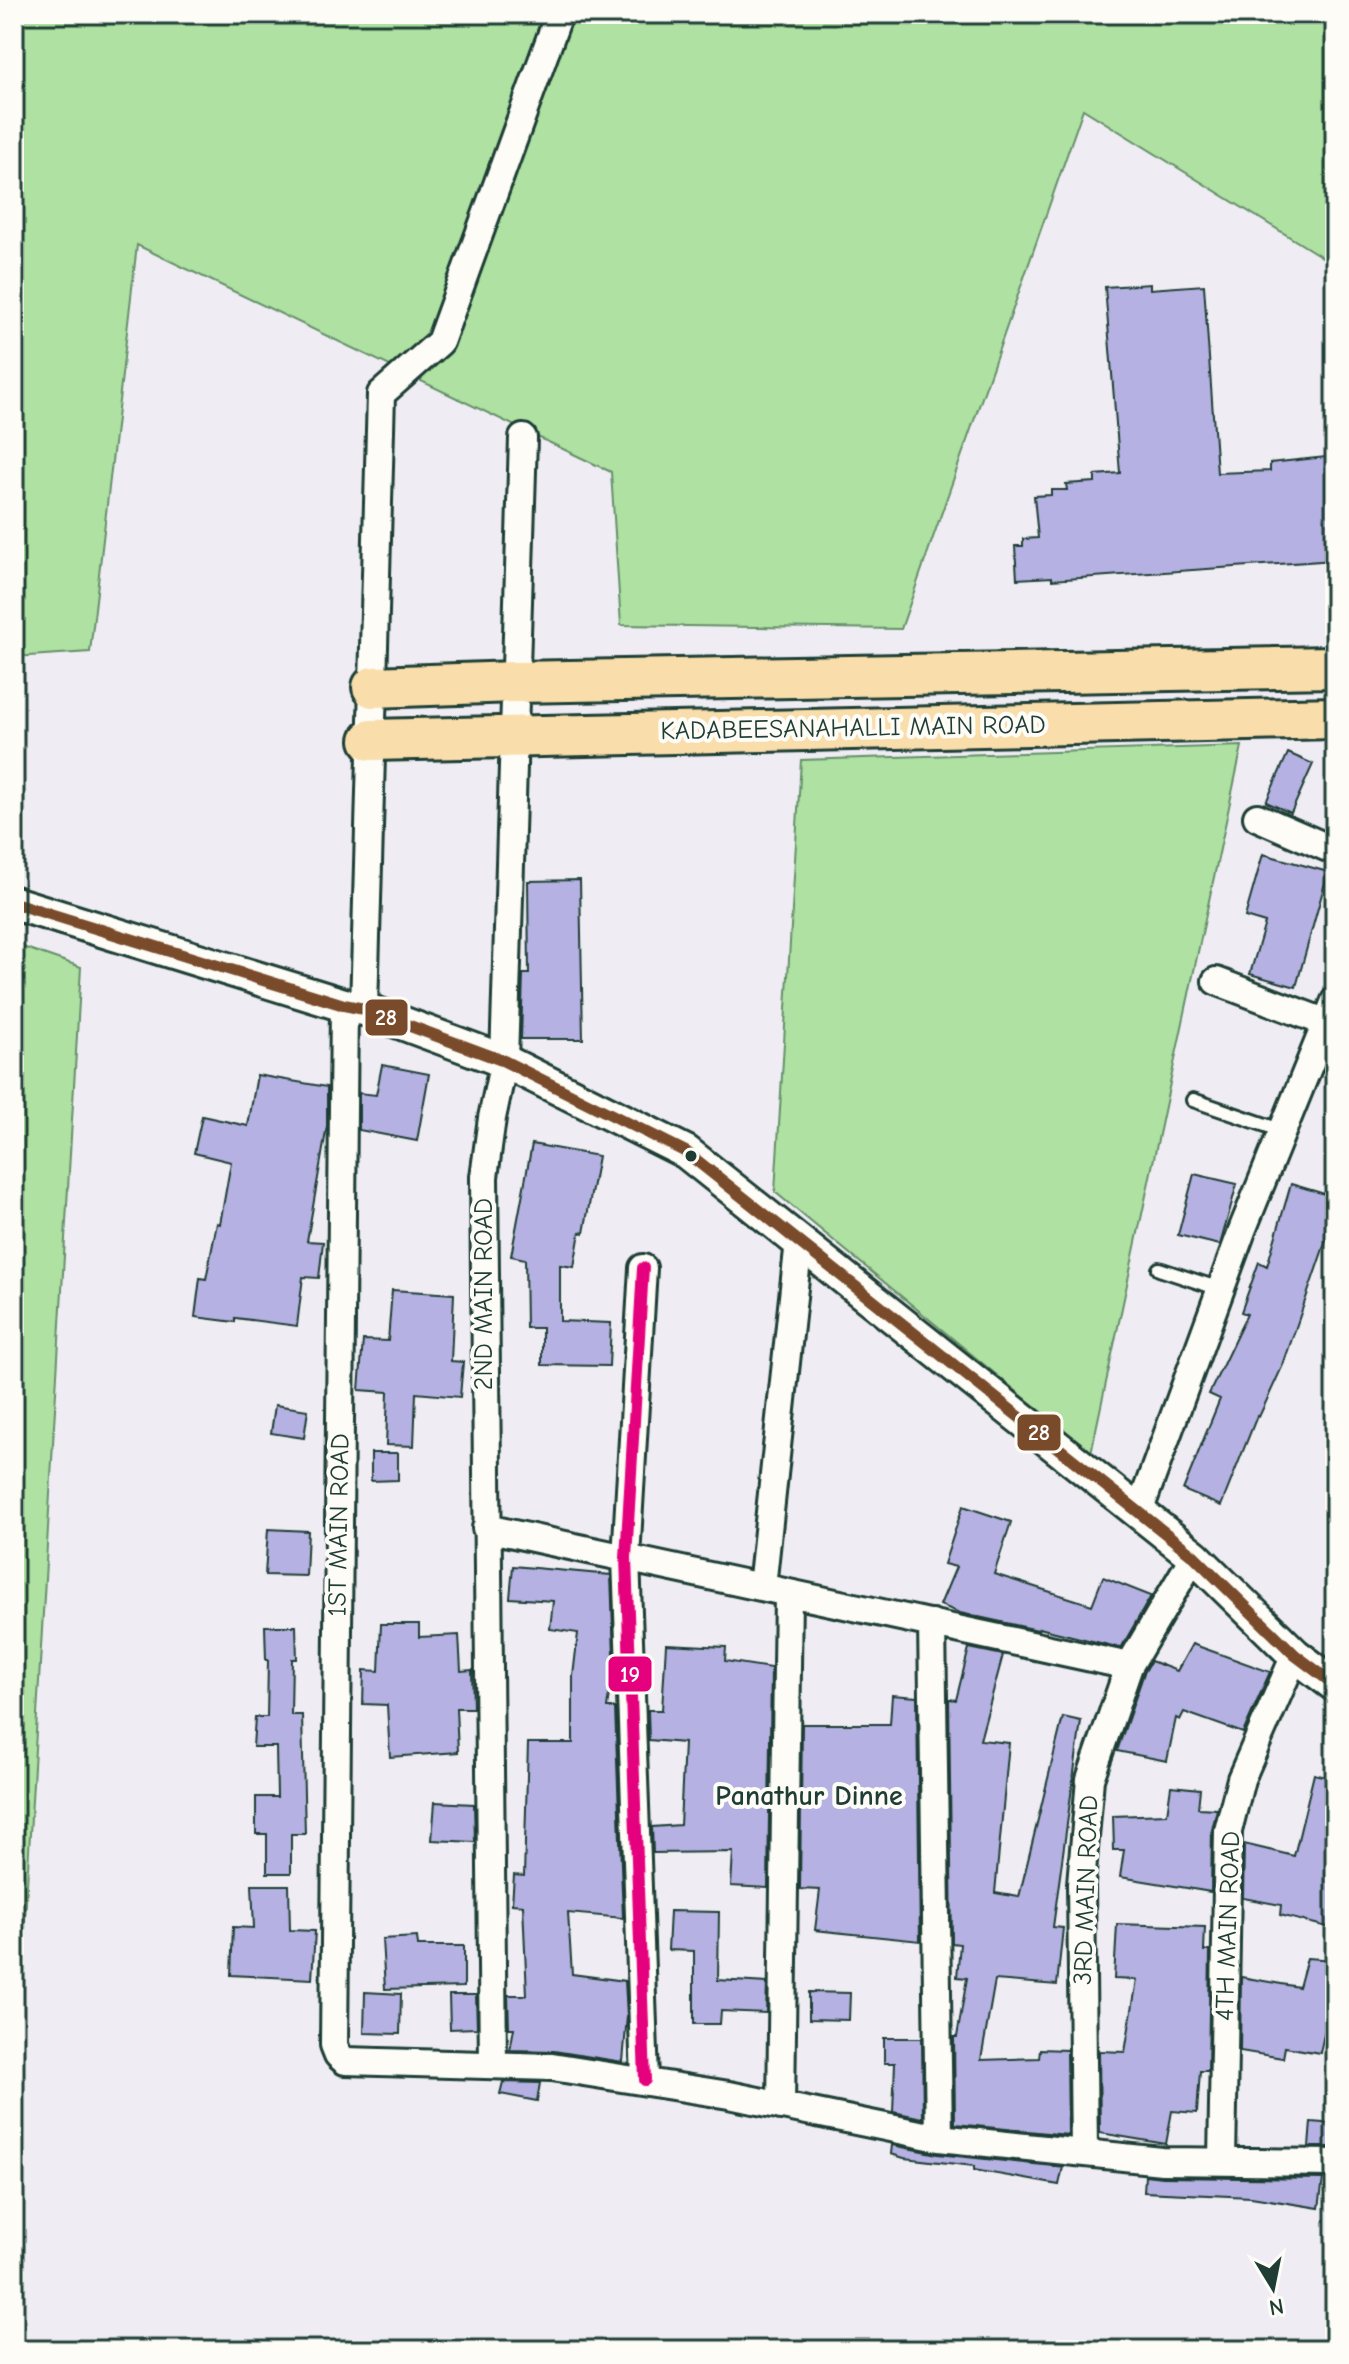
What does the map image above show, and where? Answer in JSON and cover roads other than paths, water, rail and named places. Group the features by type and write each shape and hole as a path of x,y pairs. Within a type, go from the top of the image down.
{"main road":[{"name":"KADABEESANAHALLI MAIN ROAD","path":"373,687 1335,667"},
{"name":"KADABEESANAHALLI MAIN ROAD","path":"371,740 1335,718"}],"street":[{"name":"1ST MAIN ROAD","path":"493,2063 345,2061 334,2045 354,1007 371,740 381,394 440,342 559,14"},
{"name":"2ND MAIN ROAD","path":"493,2063 484,1177 504,1061 523,438"},
{"path":"1257,817 1335,851"},
{"path":"14,903 354,1007 504,1061 686,1152 1194,1556 1295,1655 1335,1685"},
{"path":"1139,1512 1220,1289 1331,1012 1216,981"},
{"path":"762,1587 799,1241"},
{"path":"643,1268 626,1558 645,2080"},
{"path":"486,1528 1129,1666"},
{"name":"3RD MAIN ROAD","path":"1084,2152 1081,1884 1090,1779 1129,1666 1194,1556"},
{"path":"781,2106 788,1594"},
{"path":"932,1623 939,2138"},
{"name":"4TH MAIN ROAD","path":"1222,2160 1228,1831 1241,1779 1295,1655"},
{"path":"493,2063 552,2067 645,2080 939,2138 1162,2161 1335,2163"}],"lane":[{"path":"1193,1100 1283,1131"},
{"path":"1159,1269 1220,1289"}],"district":[{"name":"Panathur Dinne","path":"809,1796"}]}
